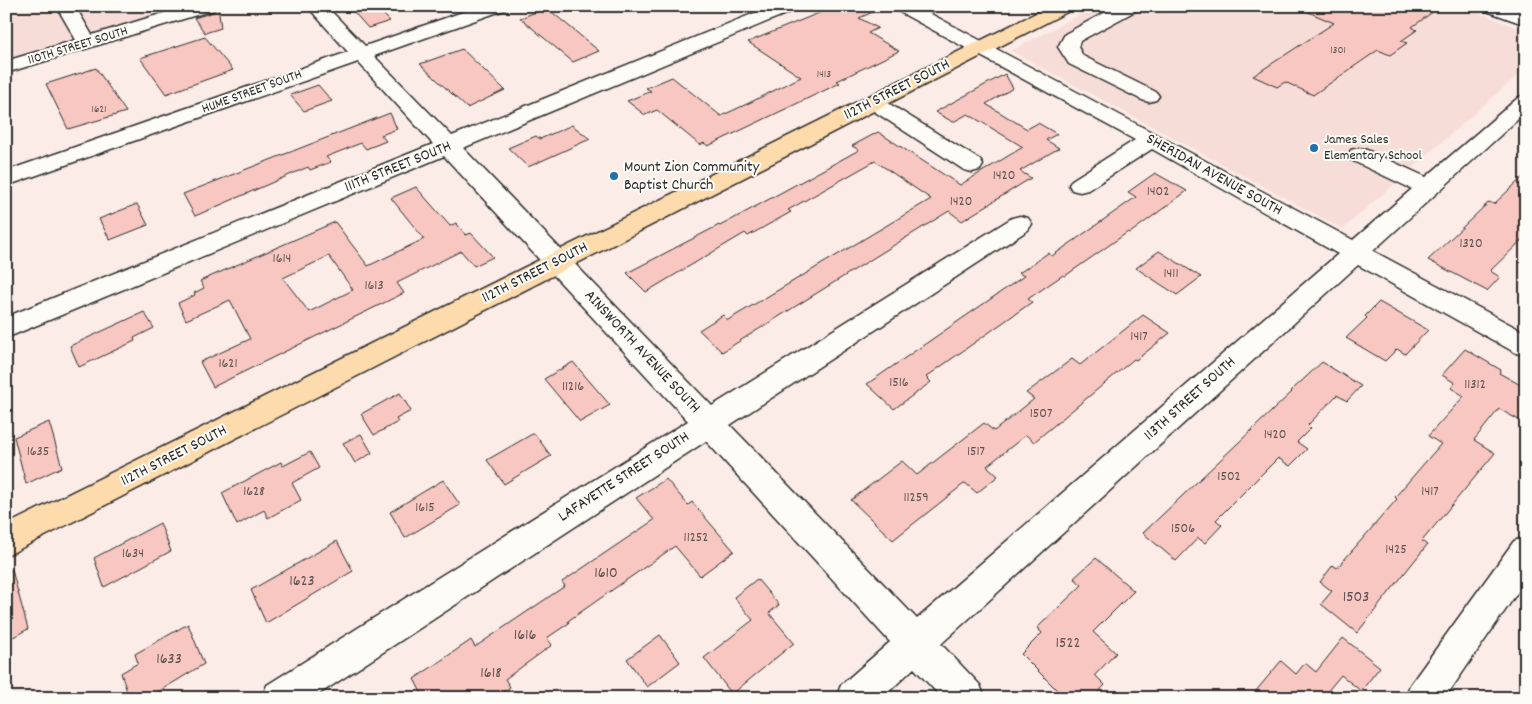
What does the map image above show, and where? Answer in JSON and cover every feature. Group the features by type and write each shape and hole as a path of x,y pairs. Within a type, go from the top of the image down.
{"main road":[{"name":"112TH STREET SOUTH","path":"6,541 1065,6"}],"street":[{"path":"75,6 67,9 88,43"},
{"name":"110TH STREET SOUTH","path":"6,67 207,6"},
{"name":"AINSWORTH AVENUE SOUTH","path":"316,6 967,698"},
{"name":"HUME STREET SOUTH","path":"6,179 498,6"},
{"name":"111TH STREET SOUTH","path":"6,328 789,6"},
{"name":"SHERIDAN AVENUE SOUTH","path":"902,6 1526,346"},
{"path":"1132,6 1072,38 1068,47 1076,60 1148,96"},
{"path":"1490,6 1526,20"},
{"path":"1089,107 1127,85"},
{"path":"873,102 972,165"},
{"name":"113TH STREET SOUTH","path":"854,698 1526,102"},
{"path":"1080,185 1151,140"},
{"path":"1360,155 1429,188"},
{"name":"LAFAYETTE STREET SOUTH","path":"280,698 1020,224"},
{"path":"1422,698 1526,552"}],"shaded area":[{"path":"42,6 188,6 6,60 6,16"},
{"name":"James Sales Elementary School","path":"1096,6 1462,6 1526,31 1526,68 1343,229 1011,51"}],"building":[{"path":"368,6 375,6 390,21 368,28 353,11"},
{"path":"836,6 887,6 859,18 878,28 868,33 899,51 837,81 840,83 708,146 704,143 700,145 657,110 645,115 627,101 651,91 646,88 672,77 721,116 801,77 748,42"},
{"path":"1294,6 1441,6 1412,27 1417,30 1401,41 1407,43 1390,55 1378,50 1313,95 1285,82 1277,87 1253,76 1334,23"},
{"path":"218,7 221,28 205,33 194,18 214,12"},
{"path":"547,8 599,51 573,62 520,18"},
{"path":"205,37 233,70 166,94 140,58"},
{"path":"462,49 505,90 467,108 420,64"},
{"path":"96,68 126,112 68,129 46,84"},
{"path":"1005,74 1013,88 986,104 1027,129 1038,123 1057,134 1046,140 1059,148 1020,171 1031,178 962,221 949,211 722,352 699,330 723,315 728,320 931,199 875,161 788,210 791,212 748,236 745,233 646,292 627,273 720,226 859,150 852,146 878,132 960,185 1023,147 968,114 953,122 935,112"},
{"path":"318,85 332,101 304,111 290,95"},
{"path":"390,113 397,129 381,135 386,141 366,149 361,143 326,157 331,162 310,170 308,167 195,216 183,194"},
{"path":"572,125 590,139 528,167 508,148 536,136 540,139"},
{"path":"1155,173 1187,191 1130,233 1128,232 1028,299 1032,302 926,377 931,382 894,409 867,384 1024,276 1019,273 1048,253 1052,256 1136,197 1128,192"},
{"path":"1526,174 1526,236 1490,271 1500,277 1487,291 1428,260 1489,202 1494,204"},
{"path":"416,187 450,226 456,223 466,235 471,233 493,257 474,266 461,251 397,283 404,293 213,387 200,362 250,339 230,300 186,320 178,303 195,295 194,293 204,288 200,281 335,222 368,266 424,239 391,198","holes":["329,256 353,290 309,312 283,278"]},
{"path":"137,204 148,225 110,240 99,219"},
{"path":"1159,251 1201,277 1177,295 1136,268"},
{"path":"1379,302 1428,330 1405,354 1397,349 1385,361 1346,338 1367,318 1365,316"},
{"path":"144,312 154,328 134,338 135,341 79,367 70,346"},
{"path":"1143,315 1170,333 1136,360 1134,359 1034,442 1026,435 987,466 998,476 977,493 965,483 893,540 851,500 902,461 917,475 984,423 994,431 1034,399 1026,393 1072,359 1080,365"},
{"path":"1465,349 1501,370 1499,373 1526,388 1526,424 1499,409 1474,440 1495,453 1422,541 1427,545 1357,633 1321,604 1332,591 1320,582 1333,565 1337,568 1397,499 1395,497 1441,444 1428,436 1464,396 1451,388 1455,383 1442,375"},
{"path":"573,362 610,405 580,422 544,379"},
{"path":"1322,362 1361,386 1347,401 1337,395 1308,425 1311,428 1297,442 1307,449 1290,466 1278,458 1216,520 1222,525 1205,543 1198,538 1176,561 1143,533 1292,392"},
{"path":"400,393 411,411 396,419 398,422 374,435 361,414"},
{"path":"49,422 62,467 26,484 14,437"},
{"path":"534,433 551,456 504,484 487,460"},
{"path":"361,434 372,453 355,463 343,443"},
{"path":"310,452 319,468 292,483 301,500 268,518 264,510 237,525 222,493 281,462 283,466"},
{"path":"666,479 688,505 692,502 734,551 700,576 675,546 568,621 569,623 547,638 552,645 505,679 510,687 495,698 424,698 414,679 471,640 475,647 565,586 562,582 654,520 636,498"},
{"path":"443,480 460,505 405,538 390,512"},
{"path":"160,523 171,551 104,587 94,558"},
{"path":"337,541 353,571 266,623 251,590"},
{"path":"1096,558 1134,591 1093,632 1116,653 1095,675 1105,685 1093,698 1065,698 1021,654 1042,633 1037,628 1082,585 1074,578"},
{"path":"12,570 28,629 6,641 6,571"},
{"path":"757,579 779,605 769,613 794,643 732,694 704,658 753,620 734,597"},
{"path":"188,624 204,664 148,698 129,698 121,673 138,663 135,654"},
{"path":"660,635 680,662 647,687 627,659"},
{"path":"1343,638 1380,667 1361,691 1341,675 1322,698 1250,698 1281,661 1296,674 1305,663 1316,672"}],"place":[{"name":"James Sales Elementary School","path":"1314,148"},
{"name":"Mount Zion Community Baptist Church","path":"614,176"}]}
